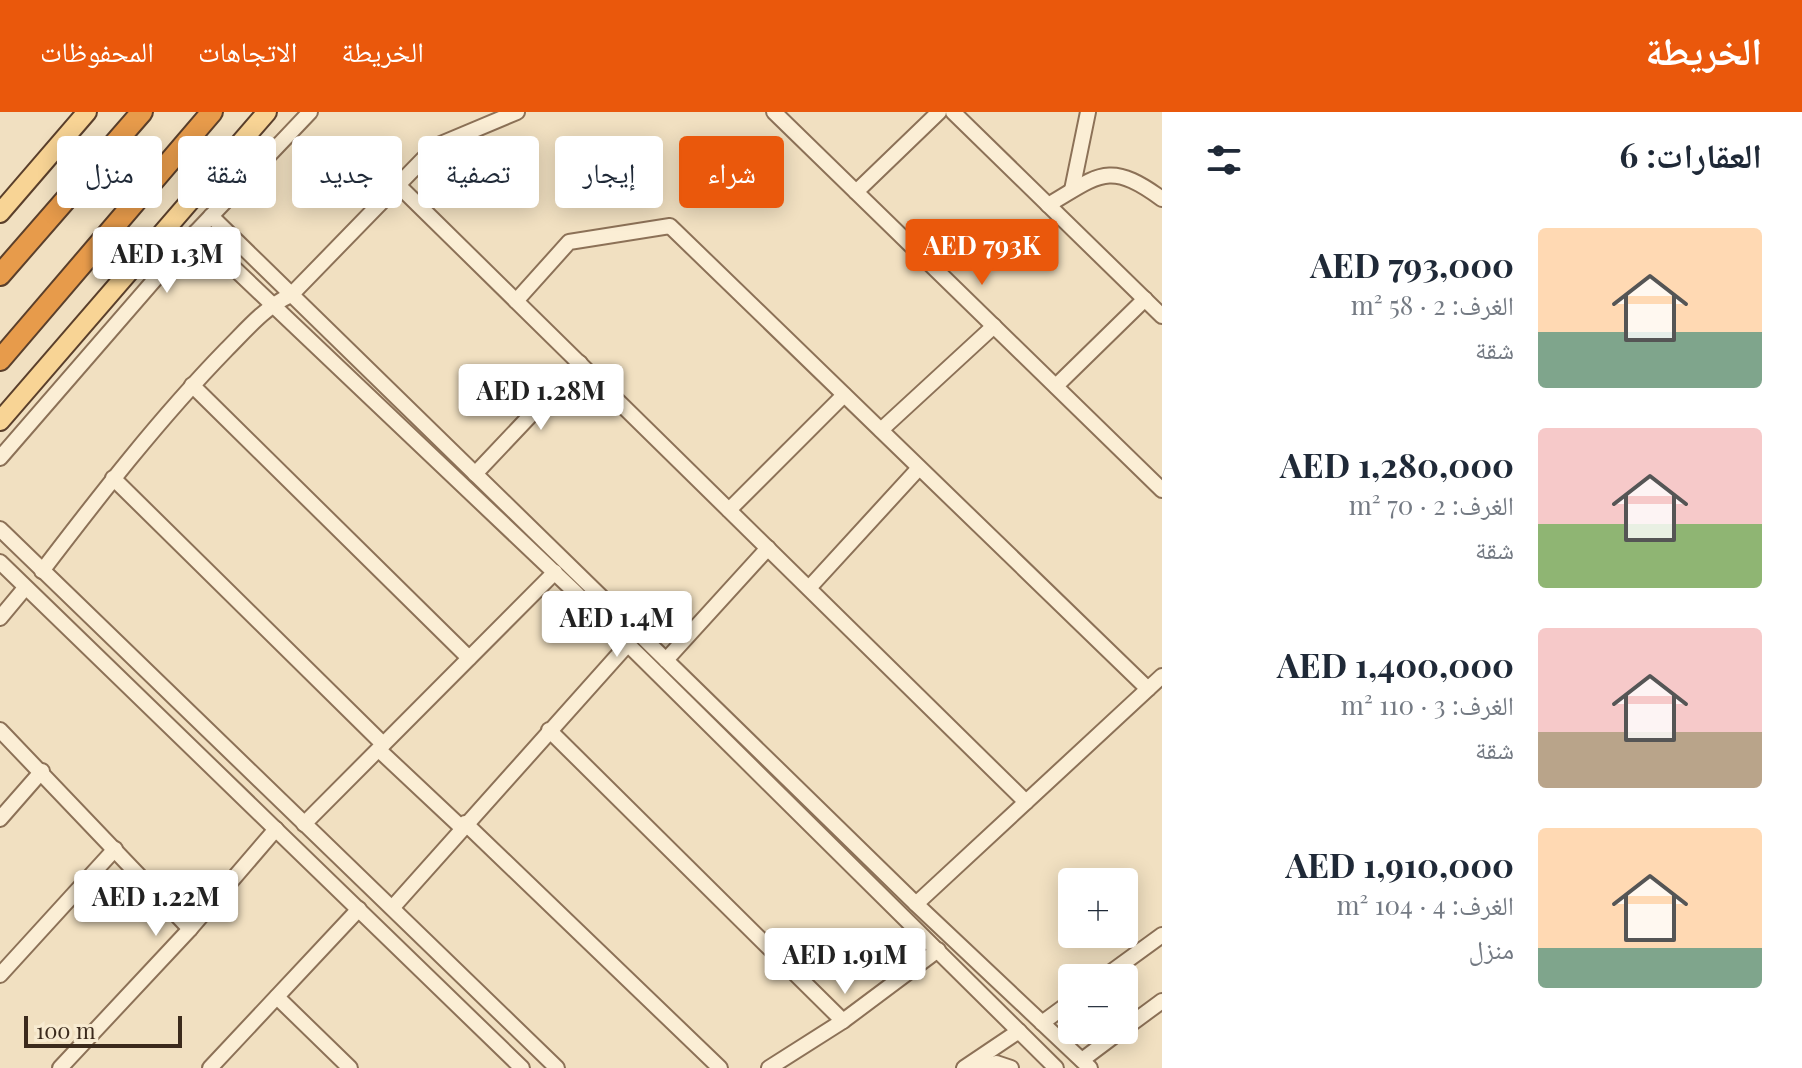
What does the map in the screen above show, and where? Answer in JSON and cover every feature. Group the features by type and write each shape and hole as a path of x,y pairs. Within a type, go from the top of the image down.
{"highway":[{"path":"0,360 212,112"},
{"path":"0,275 138,116"}],"main road":[{"path":"0,213 87,112"},
{"path":"0,421 267,112"},
{"path":"0,412 17,402"}],"street":[{"path":"0,458 196,232 310,112"},
{"path":"402,181 436,146 517,112"},
{"path":"774,112 1162,490"},
{"path":"789,112 790,128"},
{"path":"856,192 939,112"},
{"path":"953,112 1162,316"},
{"path":"1072,190 1088,112"},
{"path":"1048,205 1099,175 1117,175 1138,181 1162,199"},
{"path":"402,189 1026,802"},
{"path":"42,571 113,478 192,385 272,303 291,295 376,208"},
{"path":"211,216 916,904 1086,1064 1107,1044"},
{"path":"516,301 569,242 670,226 1148,689"},
{"path":"196,232 555,572 1056,1068"},
{"path":"1056,386 1145,299"},
{"path":"881,430 994,326"},
{"path":"475,474 580,363"},
{"path":"192,385 469,658"},
{"path":"729,510 844,395"},
{"path":"809,588 919,468"},
{"path":"113,478 381,747 720,1068"},
{"path":"0,529 557,1068"},
{"path":"666,660 768,548"},
{"path":"0,562 522,1068"},
{"path":"304,824 555,572"},
{"path":"0,618 25,588"},
{"path":"393,907 463,825 628,644"},
{"path":"916,904 1162,676"},
{"path":"0,730 190,929"},
{"path":"549,730 843,1021"},
{"path":"0,819 42,771"},
{"path":"60,1068 190,929 276,829"},
{"path":"0,975 115,849"},
{"path":"210,1068 359,909"},
{"path":"1122,964 1162,935"},
{"path":"769,1068 843,1021 938,950"},
{"path":"277,997 350,1068"},
{"path":"1138,1018 1162,1001"},
{"path":"1042,1023 1058,1011"},
{"path":"964,1068 1019,1031"},
{"path":"983,1068 996,1063 1011,1068"}]}
